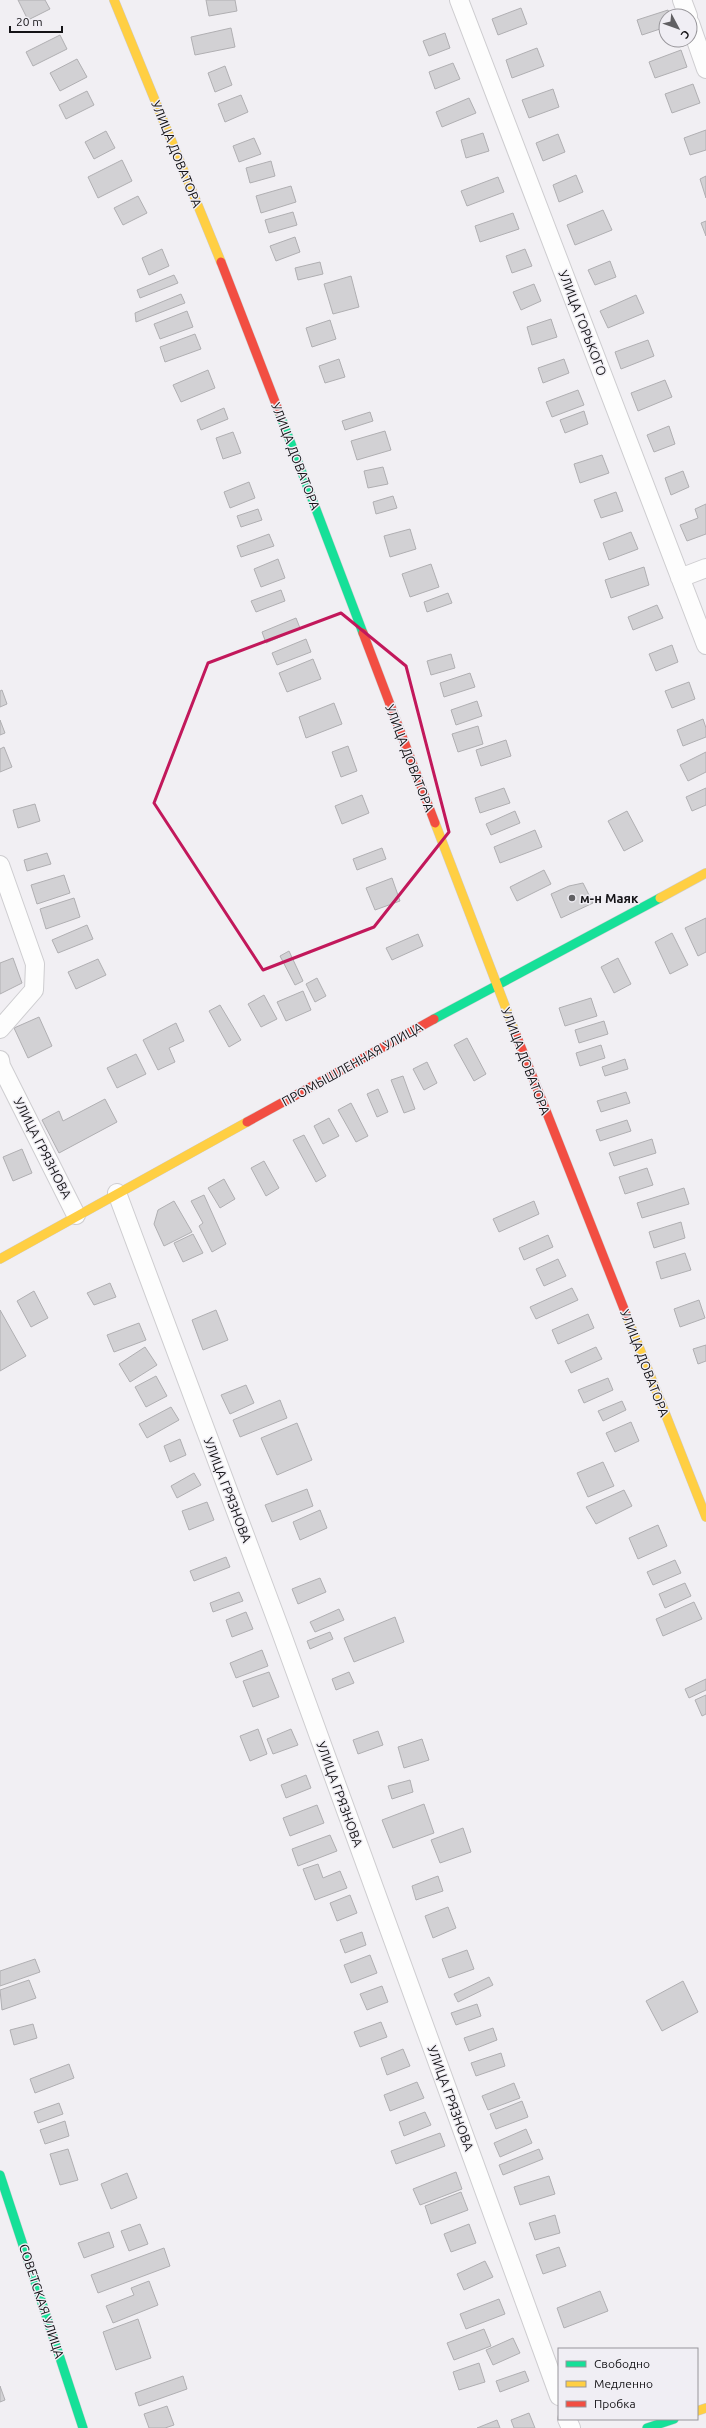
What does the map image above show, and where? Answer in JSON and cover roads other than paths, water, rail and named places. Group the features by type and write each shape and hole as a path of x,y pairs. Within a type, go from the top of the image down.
{"main road":[{"name":"УЛИЦА ДОВАТОРА","path":"114,0 233,290 496,984 706,1517"},
{"name":"ПРОМЫШЛЕННАЯ УЛИЦА","path":"0,1259 76,1215 496,984 706,873"},
{"name":"СОВЕТСКАЯ УЛИЦА","path":"0,2175 84,2428"},
{"path":"647,2428 671,2420"}],"street":[{"name":"УЛИЦА ГОРЬКОГО","path":"459,0 706,646"},
{"path":"698,46 706,69"},
{"path":"680,578 706,568"},
{"path":"0,865 35,964 34,990 0,1029"},
{"name":"УЛИЦА ГРЯЗНОВА","path":"0,1060 1,1066 76,1215"},
{"name":"УЛИЦА ГРЯЗНОВА","path":"117,1193 284,1639 558,2393"}],"place":[{"name":"м-н Маяк","path":"572,898"}]}
